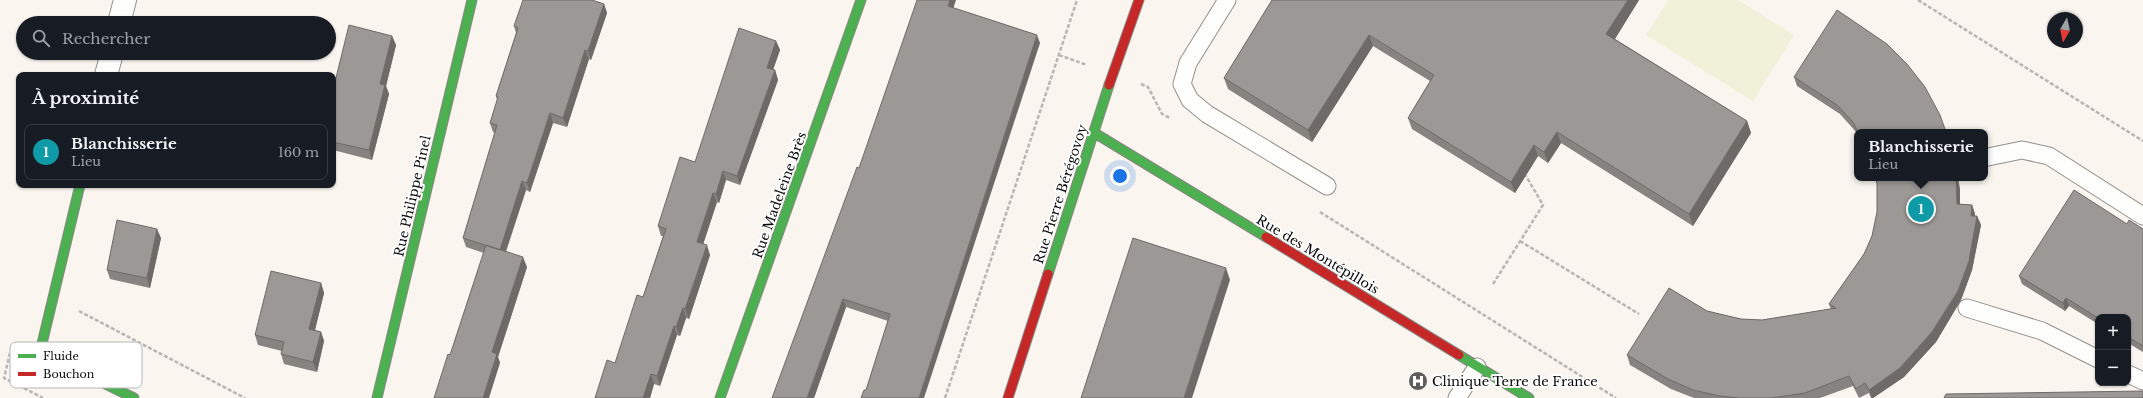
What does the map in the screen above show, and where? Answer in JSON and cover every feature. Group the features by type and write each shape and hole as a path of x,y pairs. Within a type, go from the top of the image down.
{"street":[{"path":"121,16 125,0"},
{"name":"Rue Philippe Pinel","path":"377,398 472,0"},
{"name":"Rue Madeleine Brès","path":"720,398 861,0"},
{"name":"Rue Pierre Bérégovoy","path":"1008,398 1093,132 1139,0"},
{"path":"107,72 110,60"},
{"name":"Rue des Montépillois","path":"1093,132 1529,398"},
{"path":"42,342 79,188"},
{"path":"114,388 134,398"}],"lane":[{"path":"1227,0 1188,63 1182,84 1190,100 1207,114 1327,186"},
{"path":"1988,157 2022,150 2049,156 2143,216"},
{"path":"1967,308 2042,331 2095,358"},
{"path":"1457,398 1477,366"},
{"path":"2131,375 2143,381"}],"path":[{"path":"945,398 1077,0"},
{"path":"1918,0 2143,141"},
{"path":"1059,55 1148,87 1162,114 1176,122"},
{"path":"1493,284 1543,205 1526,176"},
{"path":"1319,212 1616,398"},
{"path":"1520,241 1639,314"},
{"path":"53,296 140,342"},
{"path":"142,343 245,398"}],"green space":[{"path":"1668,0 1738,0 1794,35 1753,101 1646,35"}],"building":[{"path":"523,0 592,0 604,4 588,51 585,50 563,118 550,113 527,183 522,181 500,250 463,238 497,125 490,123 498,97 496,96 518,28 514,26"},
{"path":"917,0 950,0 948,6 1037,35 919,398 861,398 864,390 866,390 890,314 843,299 807,398 772,398 857,167 859,168"},
{"path":"1272,0 1628,0 1606,34 1747,121 1689,214 1557,132 1544,152 1534,145 1511,182 1408,118 1434,75 1369,35 1308,130 1224,78"},
{"path":"1837,10 1887,44 1907,64 1925,87 1940,115 1945,129 1856,129 1853,122 1837,105 1794,77"},
{"path":"349,25 392,36 380,84 385,85 369,150 336,143 336,78"},
{"path":"739,28 776,41 767,68 775,70 737,176 723,171 716,194 713,193 697,242 707,245 685,309 683,308 676,327 674,326 657,376 651,374 643,398 595,398 607,360 615,363 637,295 643,297 666,229 658,226 680,157 695,162"},
{"path":"1876,181 1956,181 1957,204 1972,205 1971,216 1977,216 1969,261 1958,291 1932,332 1900,368 1869,390 1865,383 1856,389 1849,376 1805,393 1771,398 1739,398 1720,396 1693,390 1668,379 1627,355 1669,288 1707,311 1741,319 1762,320 1836,308 1829,304 1864,254 1872,236 1877,212"},
{"path":"2074,190 2127,224 2129,220 2143,229 2143,346 2131,339 2131,314 2095,314 2095,316 2066,298 2063,303 2019,276"},
{"path":"117,220 157,229 147,278 107,270"},
{"path":"1133,238 1226,268 1184,398 1081,398"},
{"path":"486,245 523,257 492,352 497,354 483,398 434,398 448,354 450,355"},
{"path":"271,271 321,283 309,329 321,332 313,362 281,354 284,342 255,335"},
{"path":"2143,391 2143,398 1944,398 1946,394"}],"traffic: fast":[{"path":"377,398 472,0"},
{"path":"720,398 861,0"},
{"path":"1048,274 1109,85"},
{"path":"1093,132 1266,237"},
{"path":"42,342 79,188"},
{"path":"1459,355 1529,398"},
{"path":"114,388 134,398"}],"traffic: jam":[{"path":"1109,85 1139,0"},
{"path":"1266,237 1459,355"},
{"path":"1008,398 1048,274"}],"place":[{"name":"Blanchisserie","path":"1921,209"},
{"name":"Clinique Terre de France","path":"1418,381"}]}
